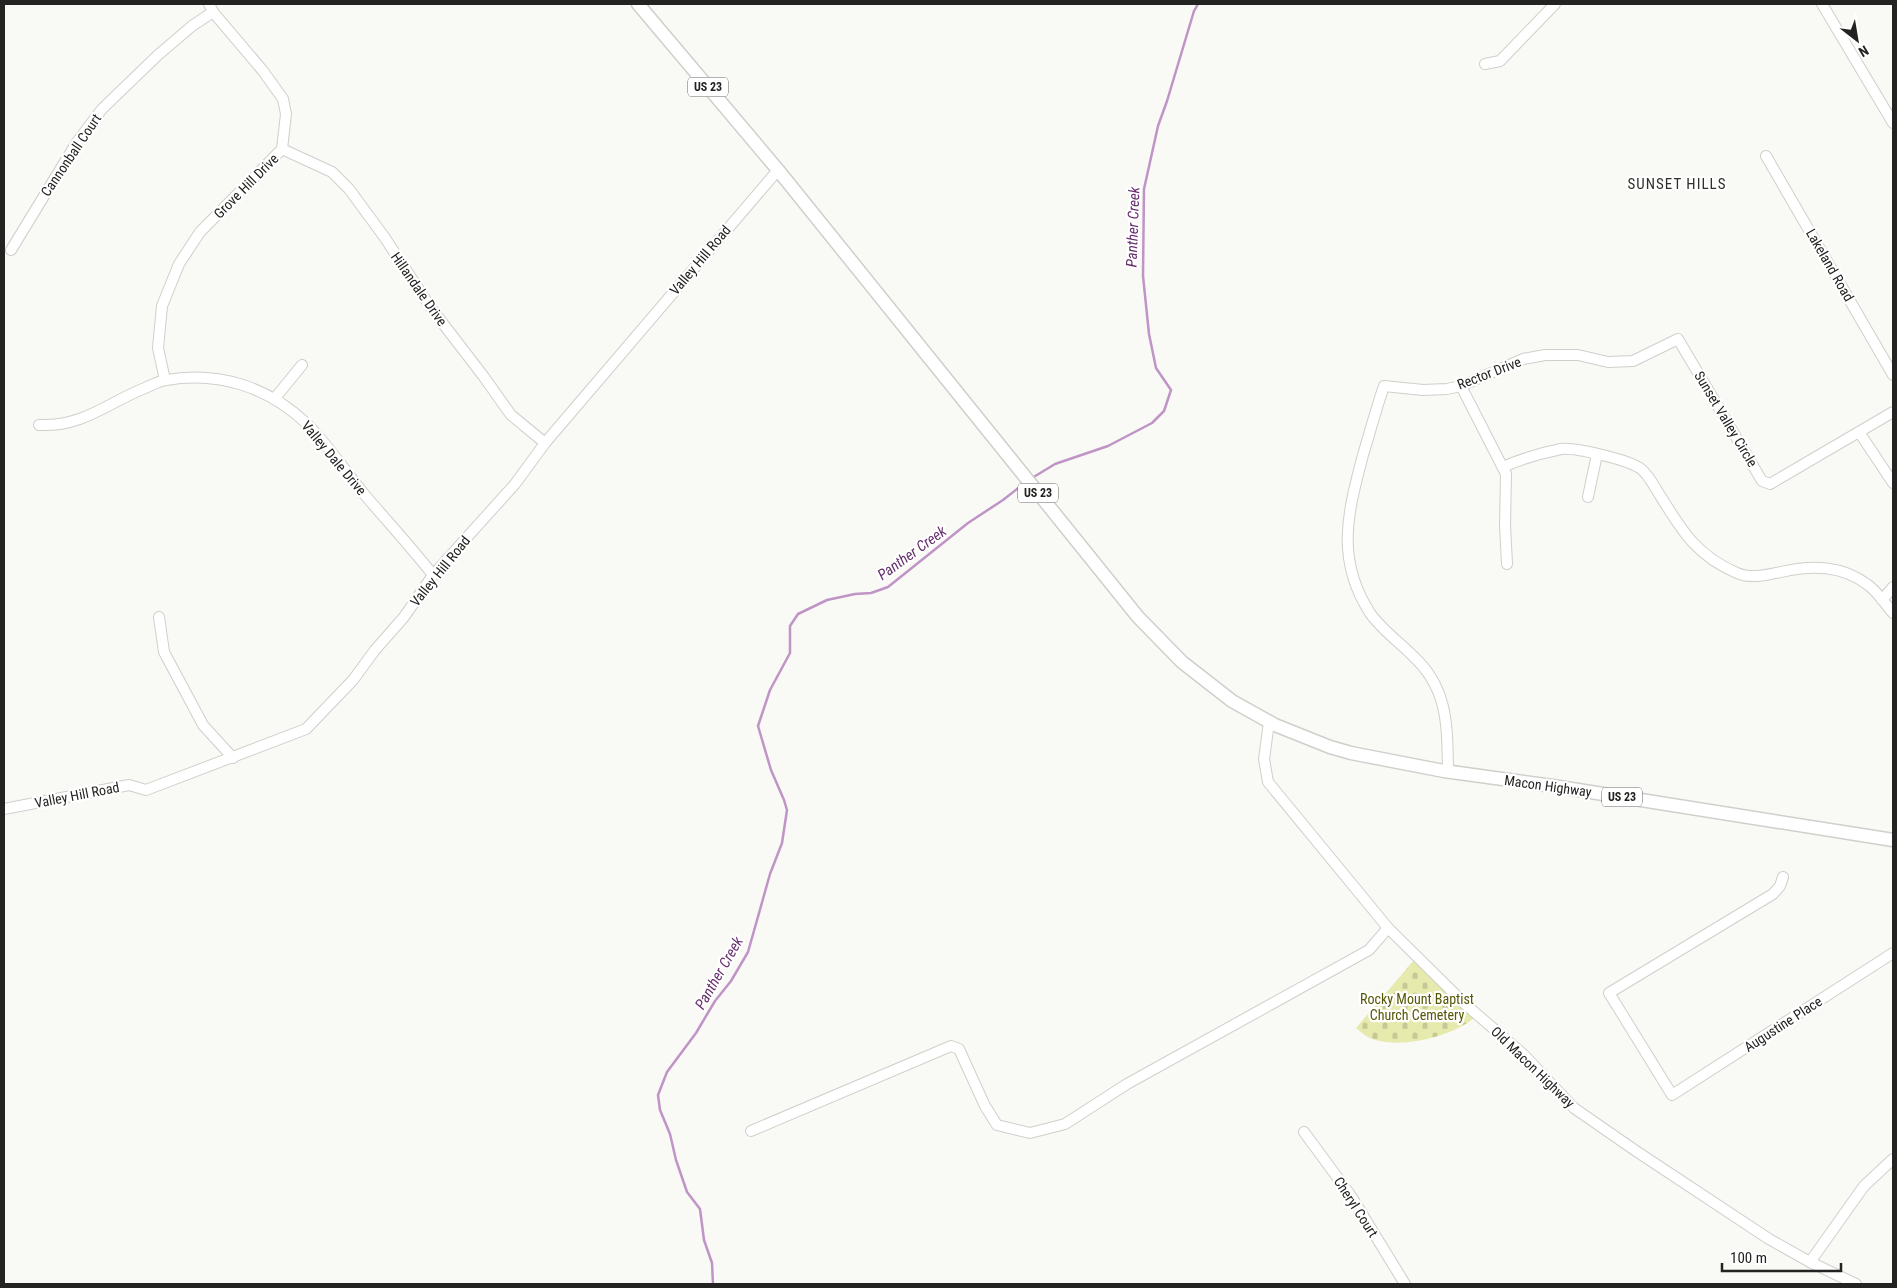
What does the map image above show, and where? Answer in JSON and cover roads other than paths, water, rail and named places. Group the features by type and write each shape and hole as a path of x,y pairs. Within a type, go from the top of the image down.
{"main road":[{"name":"US 23","path":"638,4 778,170 1138,616 1182,662 1205,681 1232,701 1270,722"},
{"name":"Macon Highway","path":"1270,722 1312,740 1351,753 1448,772 1553,786 1893,840"}],"street":[{"path":"1485,64 1500,61 1555,4"},
{"path":"1822,4 1893,122"},
{"name":"Grove Hill Drive","path":"165,380 158,348 162,306 179,264 200,232 282,149 286,114 283,99 263,71 211,8"},
{"name":"Cannonball Court","path":"11,250 77,142 102,109 158,55 211,8"},
{"name":"Hillandale Drive","path":"282,149 332,172 349,189 431,308 484,376 511,415 545,443"},
{"name":"Lakeland Road","path":"1766,156 1893,375"},
{"name":"Valley Hill Road","path":"4,809 129,785 146,790 306,729 353,680 375,650 404,617 433,575 515,484 545,443 778,170"},
{"name":"Rector Drive","path":"1448,772 1447,724 1440,693 1429,673 1371,614 1360,595 1348,549 1351,502 1384,386 1423,390 1447,389 1461,386 1523,359 1545,355 1578,355 1620,363 1633,361 1678,340"},
{"name":"Sunset Valley Circle","path":"1678,340 1762,481 1770,484 1859,432"},
{"path":"275,398 302,365"},
{"name":"Valley Dale Drive","path":"39,425 57,426 84,418 139,390 165,380 202,378 226,380 275,398 307,424 433,575"},
{"path":"1461,386 1506,474 1505,525 1507,564"},
{"path":"1893,412 1859,432 1893,483"},
{"path":"1502,467 1522,459 1563,449 1614,458 1641,469 1686,537 1717,563 1738,574 1763,576 1817,567 1839,569 1869,585 1893,613"},
{"path":"1588,497 1597,454"},
{"path":"1882,600 1893,587"},
{"path":"159,617 164,652 203,725 233,758"},
{"name":"Old Macon Highway","path":"1270,722 1264,759 1268,782 1388,928 1465,1004 1524,1055 1574,1108 1769,1239 1810,1262 1856,1284"},
{"name":"Augustine Place","path":"1783,877 1780,886 1773,894 1609,993 1672,1095 1893,953"},
{"path":"751,1131 951,1046 960,1049 985,1106 997,1125 1030,1133 1065,1124 1127,1084 1369,950 1388,928"},
{"name":"Cheryl Court","path":"1304,1132 1351,1196 1405,1284"},
{"path":"1810,1262 1864,1186 1893,1159"}],"waterway":[{"name":"Panther Creek","path":"1032,478 1055,464 1108,446 1152,423 1164,411 1171,390 1156,368 1149,334 1143,276 1144,189 1158,126 1194,11 1198,4"},
{"name":"Panther Creek","path":"713,1284 712,1263 704,1240 700,1209 687,1192 676,1160 670,1134 660,1110 658,1095 667,1072 696,1033 748,952 770,874 782,843 787,810 771,770 758,726 770,690 790,653 790,626 798,614 827,600 855,594 871,593 888,587 968,523 1026,482"}],"district":[{"name":"SUNSET HILLS","path":"1677,184"}],"park label":[{"name":"Rocky Mount Baptist Church Cemetery","path":"1417,1008"}]}
